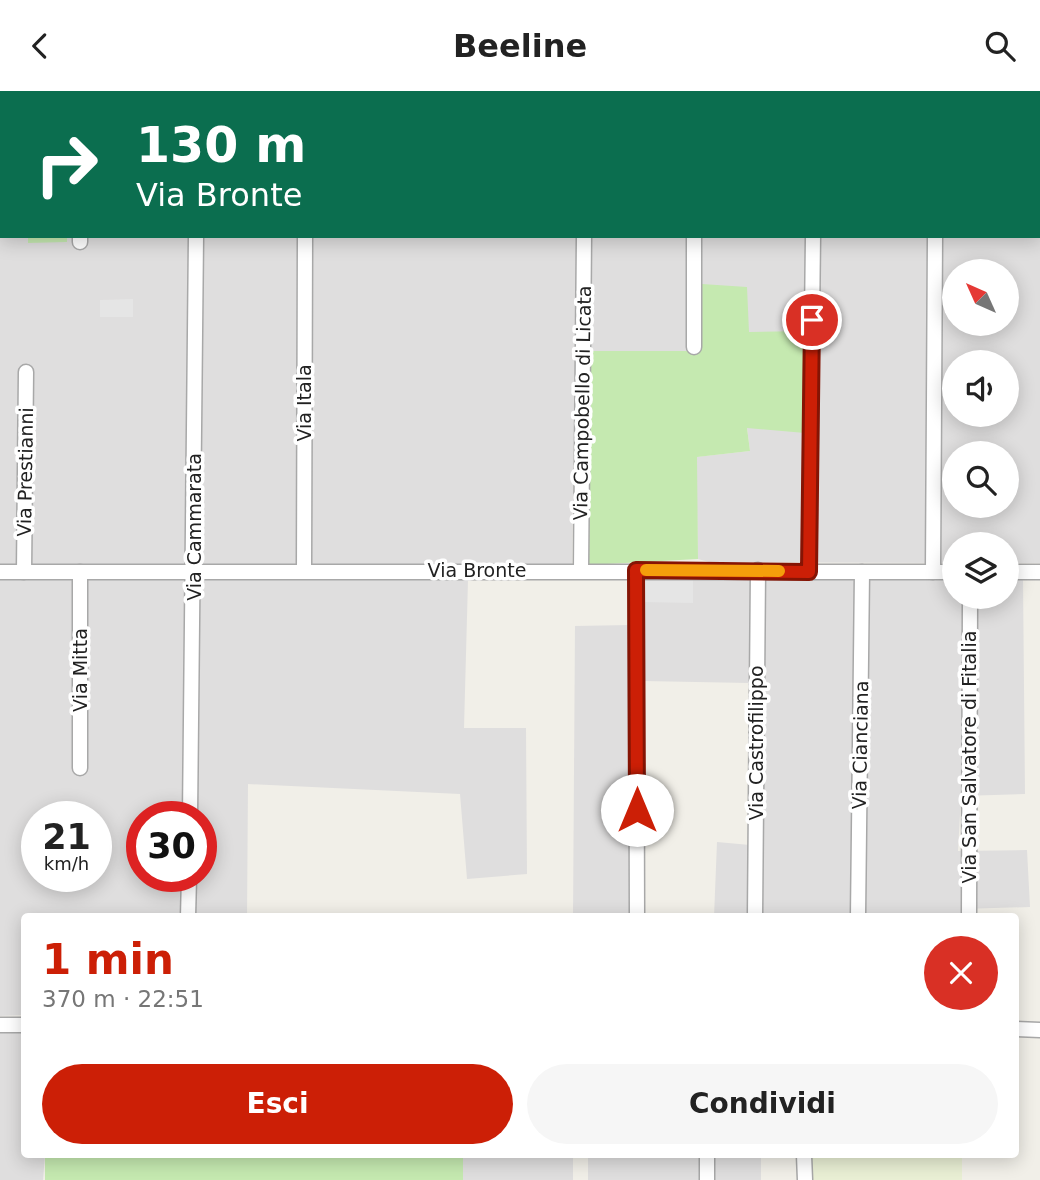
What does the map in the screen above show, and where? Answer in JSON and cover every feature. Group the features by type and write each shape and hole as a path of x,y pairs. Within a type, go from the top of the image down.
{"street":[{"name":"Via Cammarata","path":"190,801 196,238"},
{"name":"Via Itala","path":"304,571 305,238"},
{"name":"Via Campobello di Licata","path":"581,570 584,238"},
{"path":"694,238 694,348"},
{"path":"809,572 813,238"},
{"path":"933,572 935,238"},
{"name":"Via Prestianni","path":"24,572 26,372"},
{"path":"636,570 638,913"},
{"name":"Via Castrofilippo","path":"755,913 758,570"},
{"name":"Via Bronte","path":"0,572 942,572"},
{"name":"Via Mitta","path":"80,572 80,768"},
{"name":"Via Cianciana","path":"858,913 862,572"},
{"path":"1019,572 1040,572"},
{"name":"Via San Salvatore di Fitalia","path":"969,913 970,609"},
{"path":"188,913 189,892"},
{"path":"0,1025 21,1025"},
{"path":"1019,1029 1040,1030"},
{"path":"707,1158 707,1180"},
{"path":"804,1158 804,1180"}],"shaded area":[{"path":"0,238 192,238 189,565 0,566"},
{"path":"202,238 577,238 572,565 199,565"},
{"path":"591,238 1040,238 1040,563 1019,563 1019,532 942,532 942,563 709,562 698,559 696,457 750,451 747,428 748,332 687,283 687,351 591,351"},
{"path":"133,299 133,317 100,317 100,300"},
{"path":"642,575 753,577 749,683 643,681"},
{"path":"648,576 693,576 693,603 643,602 643,581"},
{"path":"0,578 185,579 182,801 126,801 126,892 181,892 180,913 21,913 21,1015 0,1016"},
{"path":"200,578 468,580 464,728 526,728 527,874 467,879 460,794 248,784 247,913 195,913 196,892 217,892 217,801 197,801"},
{"path":"765,579 942,580 942,609 1019,609 1019,580 1023,580 1025,794 961,796 958,851 1027,850 1030,907 962,909 962,913 714,913 717,842 761,846"},
{"path":"630,625 631,913 573,913 575,626"},
{"path":"0,1025 21,1025 21,1158 45,1158 43,1180 0,1180"},
{"path":"463,1158 573,1158 573,1180 463,1180"},
{"path":"588,1158 761,1158 761,1180 588,1180"}],"green space":[{"path":"28,238 67,238 67,242 28,243"},
{"path":"687,283 747,287 749,332 806,331 805,433 747,428 750,451 697,457 698,559 589,565 591,351 687,351"},
{"path":"45,1158 463,1158 463,1180 45,1180"},
{"path":"807,1158 962,1158 962,1180 807,1180"}],"slow traffic":[{"path":"646,570 779,571"}],"route":[{"path":"637,810 636,570 809,572 812,320"}]}
